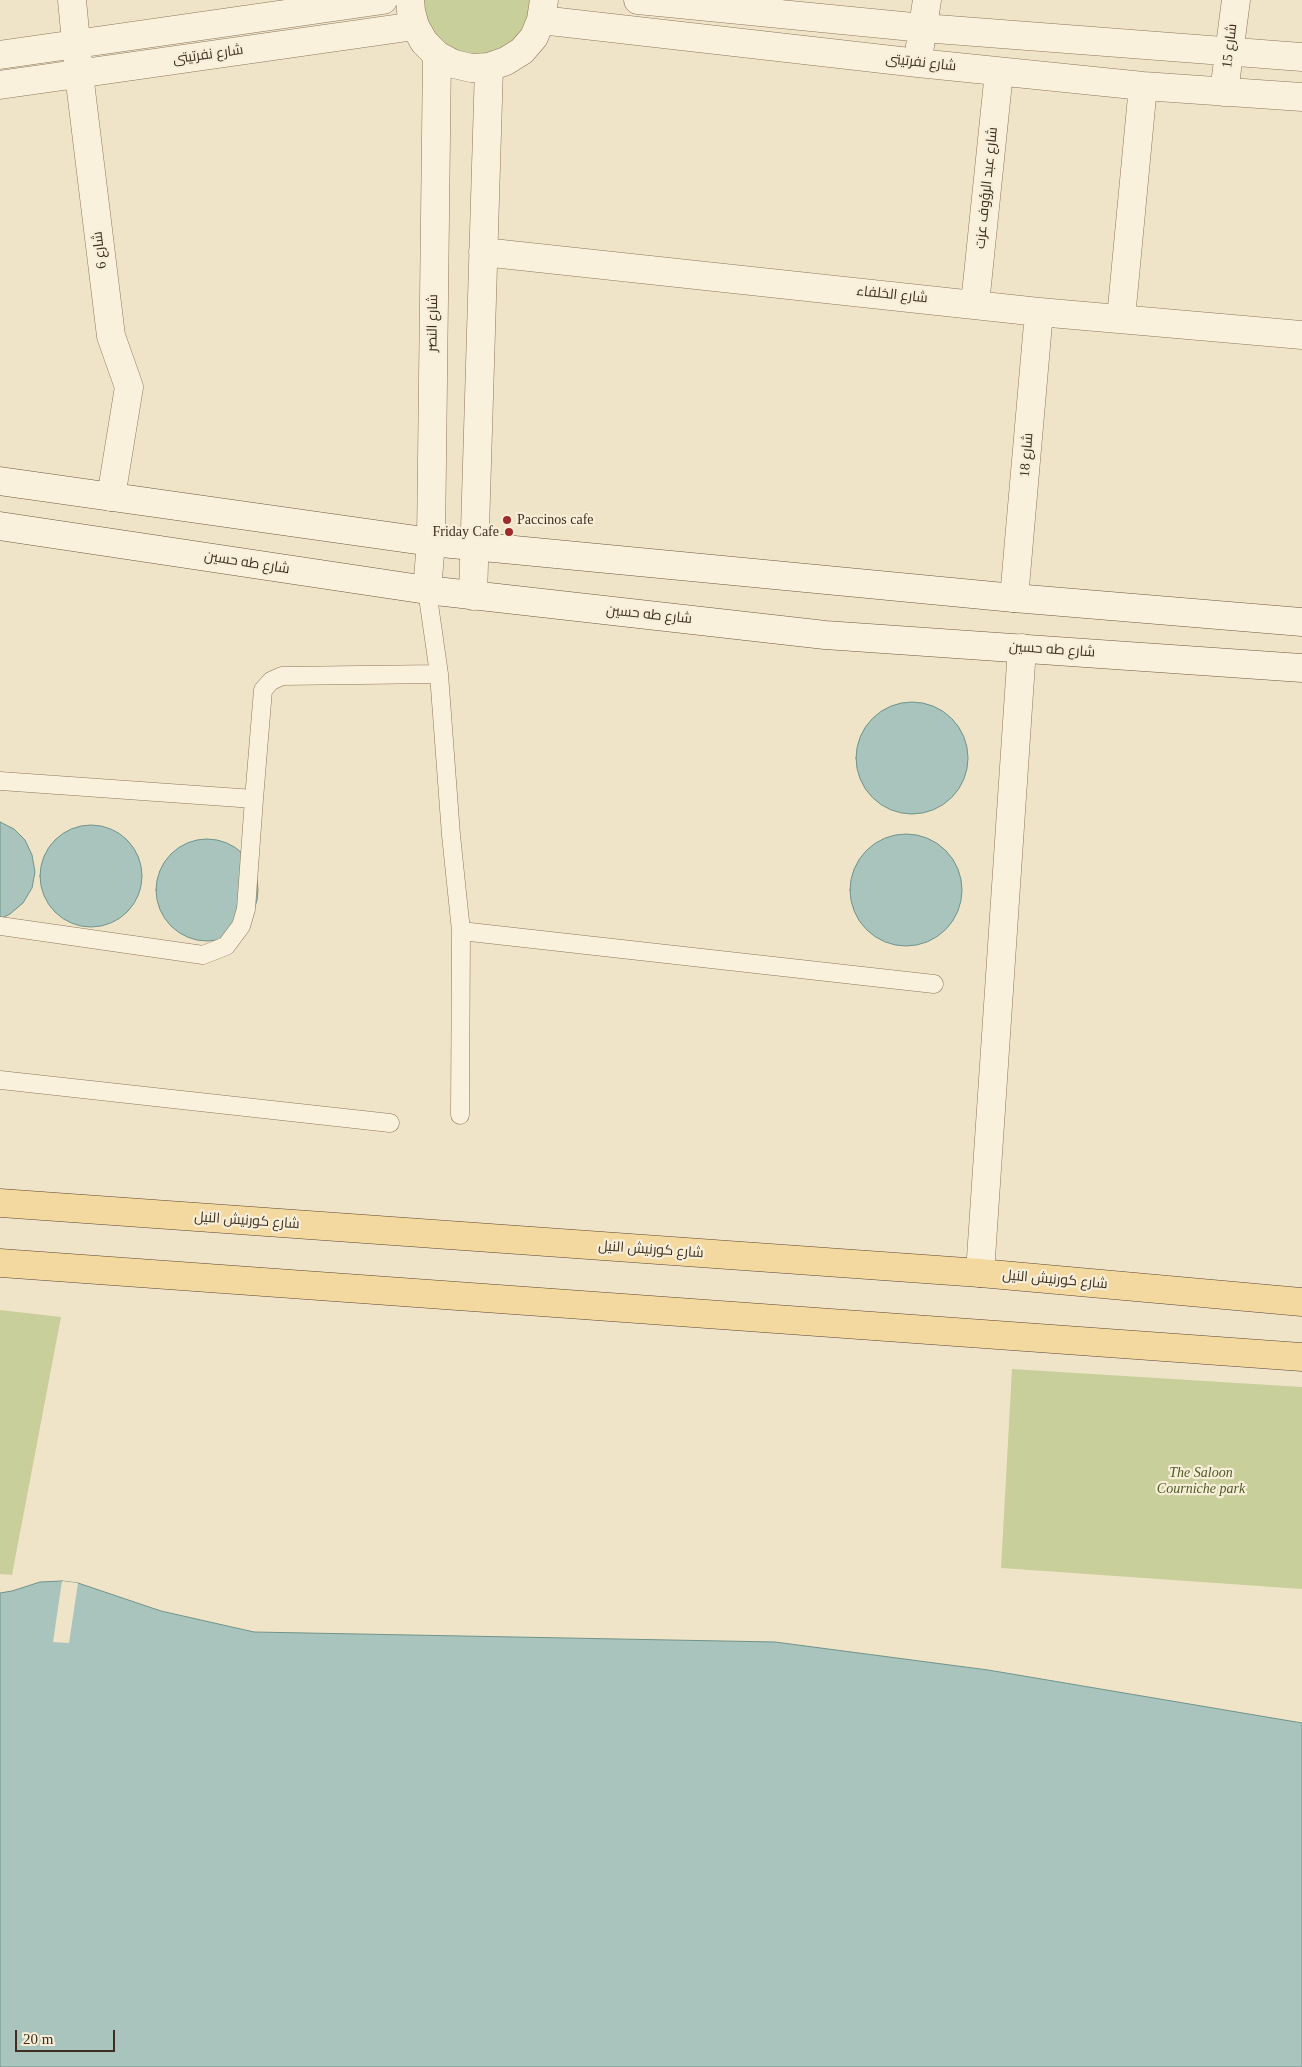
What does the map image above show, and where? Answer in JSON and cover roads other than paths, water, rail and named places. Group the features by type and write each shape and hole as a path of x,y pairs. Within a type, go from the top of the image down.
{"main road":[{"name":"شارع كورنيش النيل","path":"0,1203 980,1273 1302,1302"},
{"path":"0,1264 1302,1357"}],"street":[{"name":"شارع 6","path":"72,0 78,74 110,336 129,387 111,497"},
{"path":"0,55 76,44 234,11 383,0"},
{"path":"638,0 923,28 1302,57"},
{"path":"918,63 927,0"},
{"name":"شارع 15","path":"1224,92 1236,0"},
{"path":"413,13 424,42 437,55 454,64 471,68 489,67 506,61 522,51 534,36 542,10"},
{"name":"شارع نفرتيتى","path":"542,10 918,63 1143,86 1302,97"},
{"path":"234,11 241,51"},
{"name":"شارع نفرتيتى","path":"0,85 241,51 413,13"},
{"name":"شارع النصر","path":"427,590 431,542 437,55"},
{"path":"473,596 489,67"},
{"name":"شارع عبد الرؤوف عزت","path":"975,304 999,72"},
{"path":"1120,318 1143,86"},
{"name":"شارع الخلفاء","path":"483,252 1039,312 1302,335"},
{"name":"شارع 18","path":"1014,598 1039,312"},
{"path":"0,481 431,542 1014,598 1302,622"},
{"name":"شارع طه حسين","path":"0,526 427,590 826,635 1302,668"},
{"path":"980,1273 1022,648"}],"lane":[{"path":"427,590 439,674 451,835 461,931 460,1115"},
{"path":"0,926 203,955 226,946 241,926 246,908 264,690 271,681 282,676 439,674"},
{"path":"0,781 254,799"},
{"path":"461,931 934,984"},
{"path":"0,1080 390,1123"}],"water":[{"path":"912,702 933,706 952,718 964,737 968,758 964,779 952,798 933,810 912,814 891,810 872,798 860,779 856,758 860,737 872,718 891,706"},
{"path":"0,822 14,829 25,840 32,855 35,872 32,888 23,903 10,914 0,919"},
{"path":"91,825 111,829 127,840 138,856 142,876 138,896 127,912 111,923 91,927 71,923 55,912 44,896 40,876 44,856 55,840 71,829"},
{"path":"906,834 927,838 946,850 958,869 962,890 958,911 946,930 927,942 906,946 885,942 866,930 854,911 850,890 854,869 866,850 885,838"},
{"path":"207,839 226,843 243,854 254,871 258,890 254,909 243,926 226,937 207,941 188,937 171,926 160,909 156,890 160,871 171,854 188,843"},
{"path":"62,1581 78,1583 161,1611 254,1632 775,1642 988,1670 1302,1723 1302,2067 0,2067 0,1593 40,1582"}],"place":[{"name":"Paccinos cafe","path":"507,520"},
{"name":"Friday Cafe","path":"509,532"}],"park label":[{"name":"The Saloon Courniche park","path":"1201,1482"}]}
